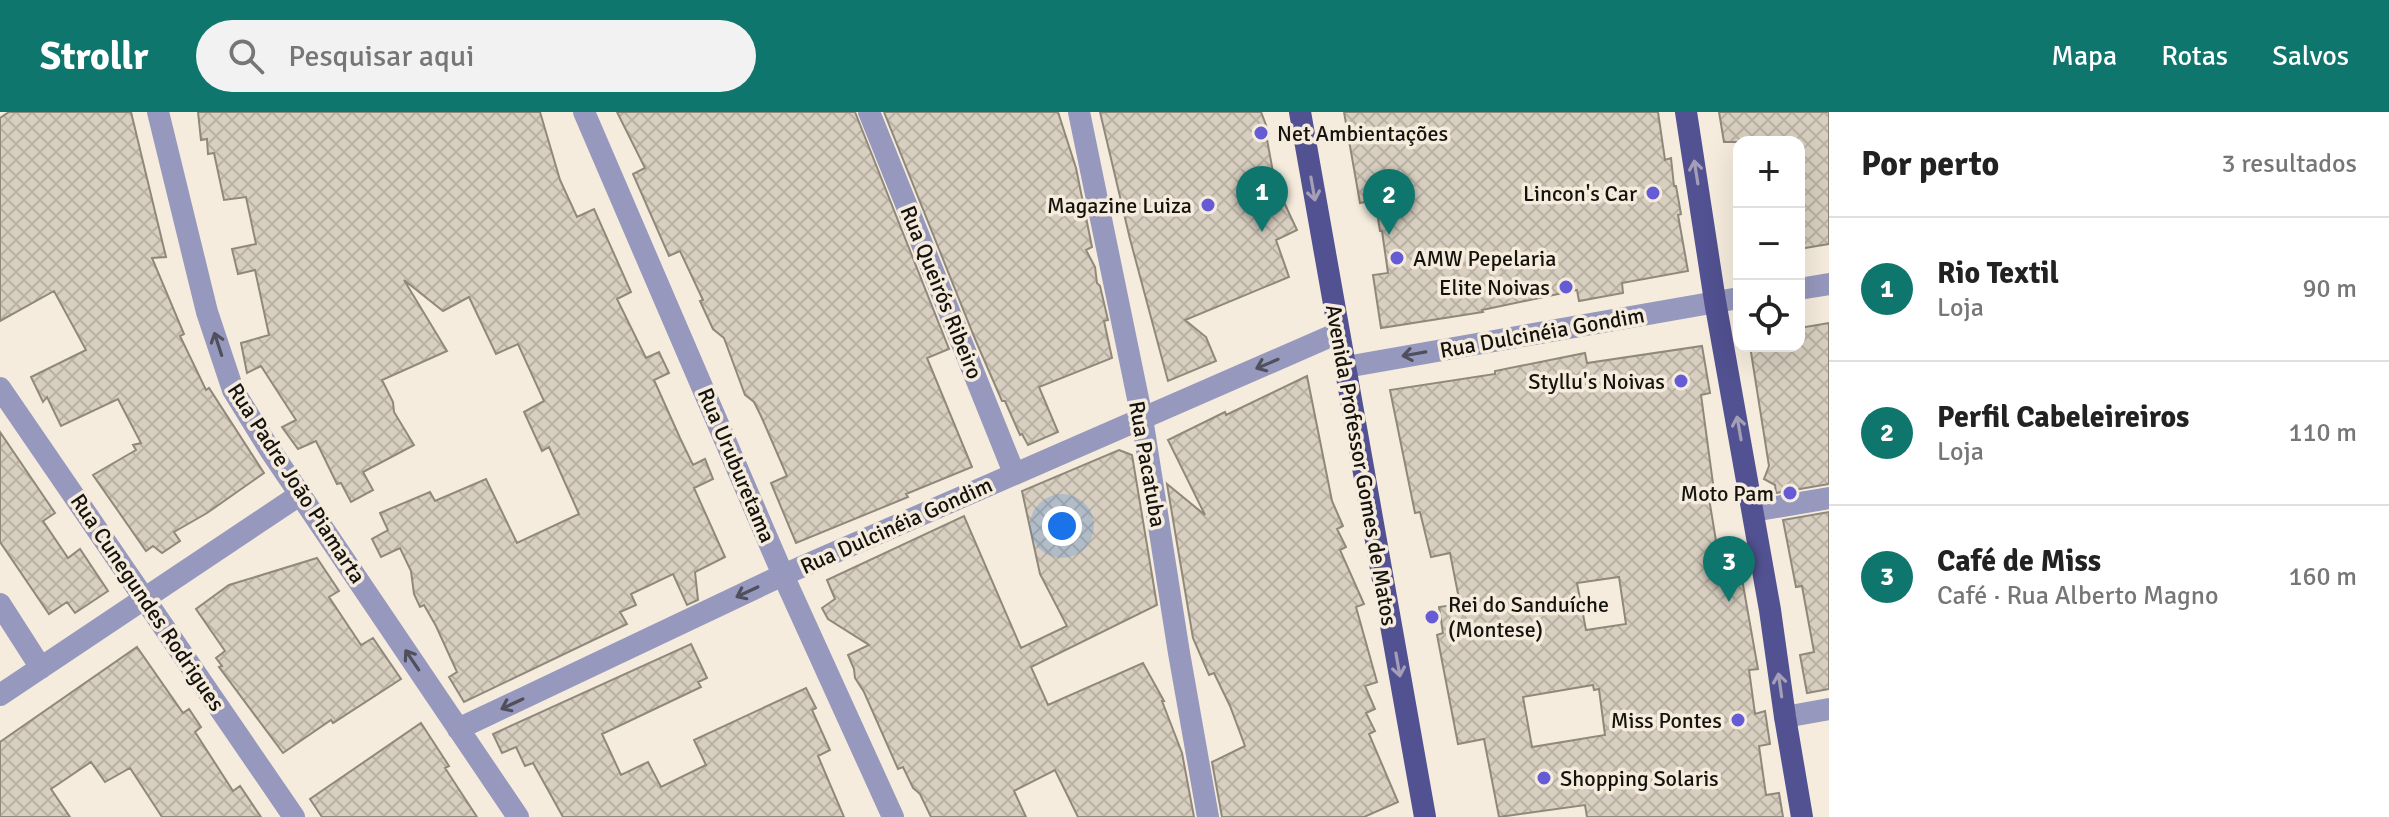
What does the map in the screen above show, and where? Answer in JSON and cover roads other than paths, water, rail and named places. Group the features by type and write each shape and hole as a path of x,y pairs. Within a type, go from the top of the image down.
{"main road":[{"name":"Avenida Professor Gomes de Matos","path":"1300,112 1346,367 1420,815"},
{"path":"1686,112 1802,817"}],"street":[{"name":"Rua Padre João Piamarta","path":"158,112 207,312 233,390 270,450 518,817"},
{"name":"Rua Uruburetama","path":"584,112 783,575 893,817"},
{"name":"Rua Queirós Ribeiro","path":"869,112 1014,473"},
{"name":"Rua Pacatuba","path":"1079,112 1142,418 1208,817"},
{"path":"1805,288 1829,284"},
{"name":"Rua Dulcinéia Gondim","path":"1346,367 1733,299"},
{"name":"Rua Dulcinéia Gondim","path":"458,729 783,575 1338,333"},
{"name":"Rua Cunegundes Rodrigues","path":"0,388 294,817"},
{"path":"0,695 301,494"},
{"path":"1753,511 1829,498"},
{"path":"0,604 41,668"},
{"path":"1785,717 1829,709"}],"place":[{"name":"Net Ambientações","path":"1261,133"},
{"name":"Lincon's Car","path":"1653,193"},
{"name":"Magazine Luiza","path":"1208,205"},
{"name":"Rio Textil","path":"1262,232"},
{"name":"Perfil Cabeleireiros","path":"1389,235"},
{"name":"AMW Pepelaria","path":"1397,258"},
{"name":"Elite Noivas","path":"1566,287"},
{"name":"Styllu's Noivas","path":"1681,381"},
{"name":"Moto Pam","path":"1790,493"},
{"name":"Café de Miss","path":"1729,602"},
{"name":"Rei do Sanduíche (Montese)","path":"1432,617"},
{"name":"Miss Pontes","path":"1738,720"},
{"name":"Shopping Solaris","path":"1544,778"}]}
